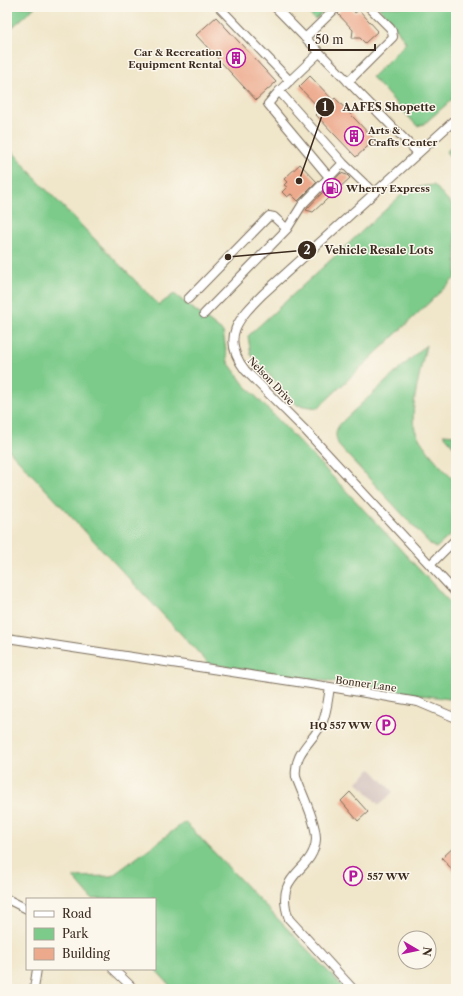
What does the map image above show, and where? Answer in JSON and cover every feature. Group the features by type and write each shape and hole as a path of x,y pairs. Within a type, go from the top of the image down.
{"street":[{"path":"219,7 290,81"},
{"path":"275,7 418,153"},
{"path":"305,38 337,7"},
{"path":"348,82 393,37 390,28 369,7"},
{"path":"319,53 268,102 268,106 329,177"},
{"path":"279,91 343,163 374,194"},
{"name":"Nelson Drive","path":"456,119 263,294 248,310 237,325 232,344 234,353 245,370 306,432 456,593"},
{"path":"204,314 287,230 302,205 343,163"},
{"path":"188,299 269,216 274,217 287,230"},
{"path":"430,565 456,539"},
{"path":"7,638 330,687"},
{"name":"Bonner Lane","path":"353,989 288,919 285,907 285,891 289,881 308,858 314,848 316,839 315,827 296,778 295,769 298,759 303,749 323,722 330,687 418,702 456,718"},
{"path":"7,899 26,908"},
{"path":"34,989 37,970"},
{"path":"114,970 134,989"}],"shaded area":[{"path":"371,769 393,792 379,805 357,782"}],"green space":[{"path":"7,7 35,7 7,32"},
{"path":"303,7 329,7 315,20"},
{"path":"378,7 456,7 456,96 424,124 417,126 372,77 406,43 393,23"},
{"path":"456,143 456,163 446,152"},
{"path":"7,145 38,181 159,305 174,294 223,332 228,362 243,383 456,609 456,700 209,664 7,448"},
{"path":"434,185 456,209 456,277 318,408 297,405 251,355 248,336 409,188"},
{"path":"426,345 415,397 413,418 414,426 416,433 426,448 438,464 456,483 456,530 436,548 432,546 339,446 336,437 340,424"},
{"path":"443,434 456,435 456,449"},
{"path":"185,822 345,989 173,989 156,970 156,898 91,898 73,877 112,876"}],"building":[{"path":"342,7 350,7 355,13 359,10 378,31 365,43 360,38 352,38 353,30 338,14"},
{"name":"Car & Recreation Equipment Rental","path":"216,17 276,82 256,100 196,35"},
{"path":"310,76 333,100 335,98 375,140 356,157 316,115 321,110 299,87"},
{"path":"300,164 317,182 298,201 291,194 287,197 282,192 287,187 284,185 287,182 284,179"},
{"path":"341,173 350,178 313,212 306,210"},
{"path":"350,792 368,812 358,821 341,801"},
{"path":"456,845 456,874 442,858"}],"place":[{"name":"Car & Recreation Equipment Rental","path":"236,58"},
{"name":"Arts & Crafts Center","path":"354,136"},
{"name":"AAFES Shopette","path":"299,181"},
{"name":"Wherry Express","path":"332,188"},
{"name":"Vehicle Resale Lots","path":"228,257"},
{"name":"HQ 557 WW","path":"386,725"},
{"name":"557 WW","path":"353,876"}]}
